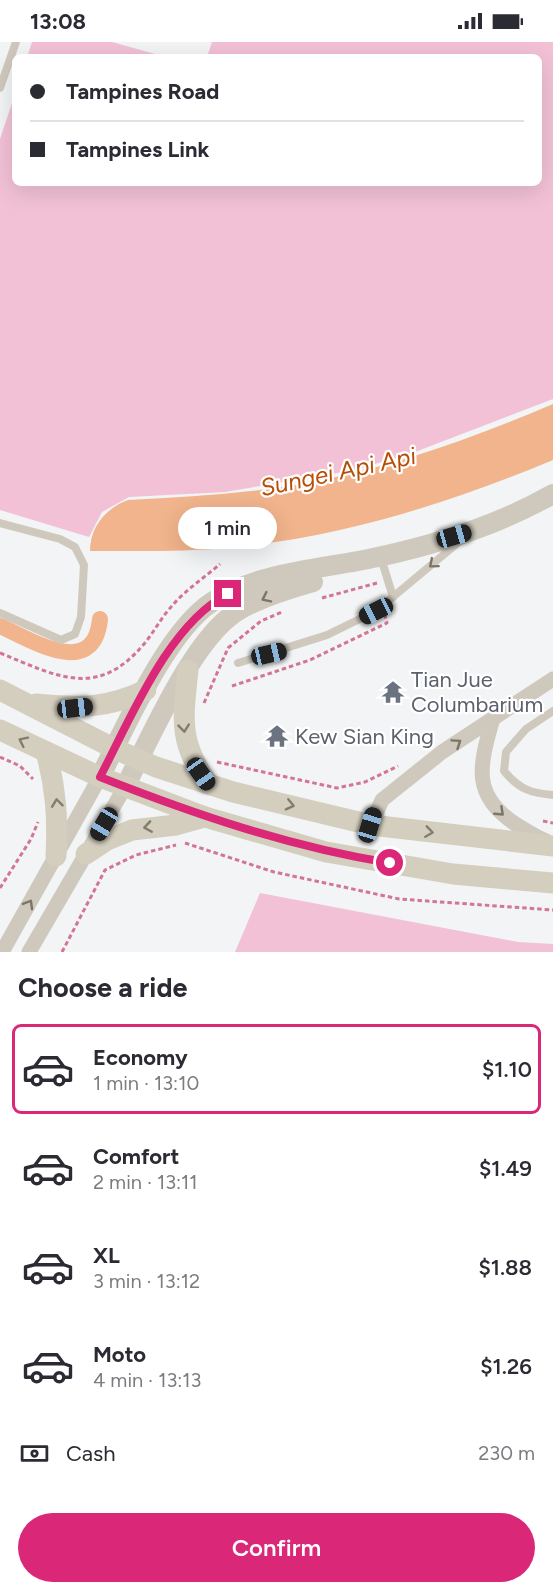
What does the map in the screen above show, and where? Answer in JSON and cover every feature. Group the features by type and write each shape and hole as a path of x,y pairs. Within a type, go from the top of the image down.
{"main road":[{"path":"188,670 183,712 186,741 191,759 208,784"},
{"path":"0,690 139,760 208,784 370,825 553,845"},
{"path":"26,703 75,708 112,704 146,690"},
{"path":"0,730 100,777 205,817 326,852 453,874 553,883"},
{"path":"46,752 54,782 58,817 56,856"},
{"path":"86,854 107,840 132,830 176,825 205,817"},
{"path":"370,825 375,847 390,863"}],"street":[{"path":"2,952 177,637 211,602 245,585 380,557 473,531 553,494"},
{"path":"29,952 126,787 201,645 229,616 280,592 332,576 380,557"},
{"path":"370,825 382,800 442,752 553,679"},
{"path":"493,718 482,756 481,775 484,791 493,805 506,818 553,845"}],"lane":[{"path":"0,88 16,42"},
{"path":"0,524 60,539 75,547 84,565 81,617 75,634 61,640 0,613"},
{"path":"238,663 289,650 327,635 381,607 473,531"},
{"path":"380,557 393,597"},
{"path":"553,711 526,729 506,752 504,771 515,785 530,793 553,795"}],"path":[{"path":"0,653 59,677 83,680 102,676 125,664 145,643 172,605 220,564"},
{"path":"319,599 388,580"},
{"path":"232,686 310,660 387,623 381,607"},
{"path":"203,706 228,648 261,621 288,609"},
{"path":"0,757 20,766 34,779 38,788"},
{"path":"214,762 336,788 365,782"},
{"path":"0,888 31,839 39,819"},
{"path":"62,952 105,870 136,855 184,843 274,872 399,899 553,910"}],"shaded area":[{"path":"32,42 112,42 155,54 28,54"},
{"path":"212,42 553,42 553,399 415,452 355,470 225,492 129,497 102,512 89,537 0,510 0,139 12,103 12,186 542,186 542,54 208,54"},
{"path":"553,404 553,460 437,503 358,526 277,542 200,550 90,551 96,526 106,513 128,500 255,491 329,479 427,452"},
{"path":"260,893 518,942 553,944 553,952 235,952"}],"waterway":[{"name":"Sungei Api Api","path":"0,626 45,646 60,651 74,652 86,648 95,637 100,619"}],"place":[{"name":"Tian Jue Columbarium","path":"393,692"},
{"name":"Kew Sian King","path":"277,736"}],"route":[{"path":"228,594 211,602 177,637 100,777 205,817 326,852 390,863"}]}
